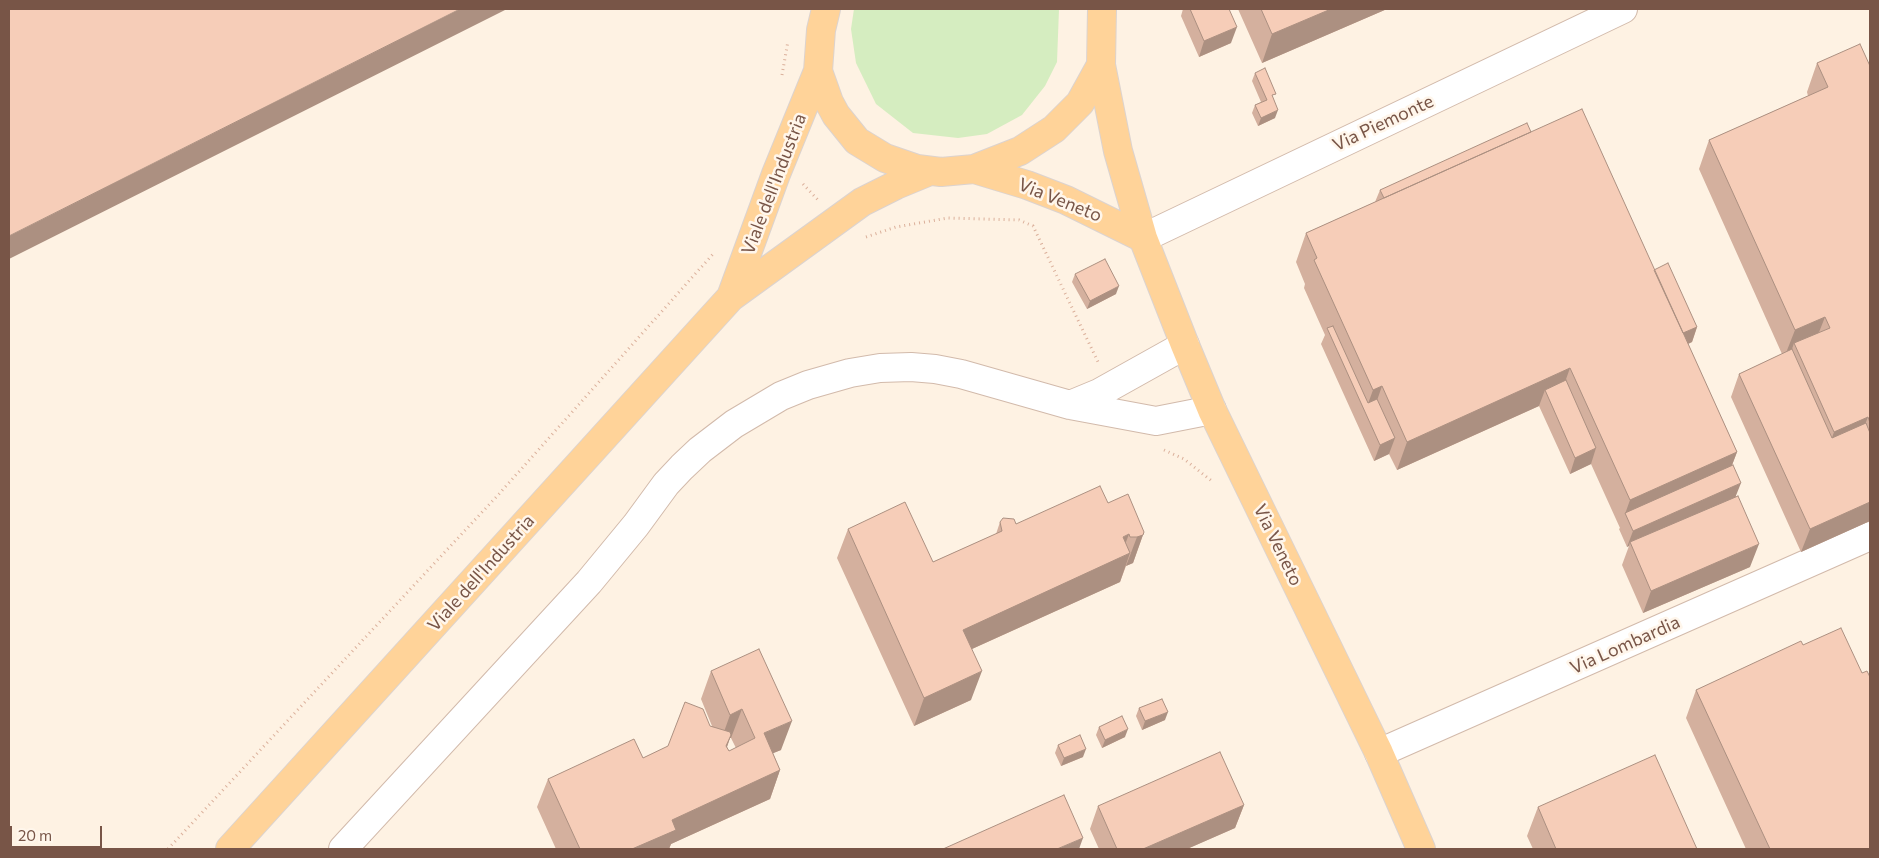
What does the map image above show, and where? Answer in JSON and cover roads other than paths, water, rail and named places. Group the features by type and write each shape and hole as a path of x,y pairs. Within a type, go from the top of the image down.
{"main road":[{"name":"Viale dell'Industria","path":"731,297 776,174 818,71 826,9"},
{"name":"Viale dell'Industria","path":"818,71 829,102 836,115 857,140 885,158 930,171 956,172 974,169 1020,151 1054,129 1080,103 1101,65 1102,9"},
{"name":"Via Veneto","path":"1101,65 1118,151 1143,238 1185,345 1212,410 1379,753 1421,849"},
{"name":"Via Veneto","path":"974,169 1027,185 1066,200 1143,238"},
{"name":"Viale dell'Industria","path":"230,849 731,297 862,202 930,171"}],"street":[{"name":"Via Piemonte","path":"1143,238 1623,9"},
{"path":"1070,405 1099,393 1185,345"},
{"path":"343,849 589,582 616,551 666,484 700,450 755,410 808,385 850,373 880,368 911,367 961,374 1070,405 1156,421 1212,410"},
{"name":"Via Lombardia","path":"1379,753 1870,536"}]}
